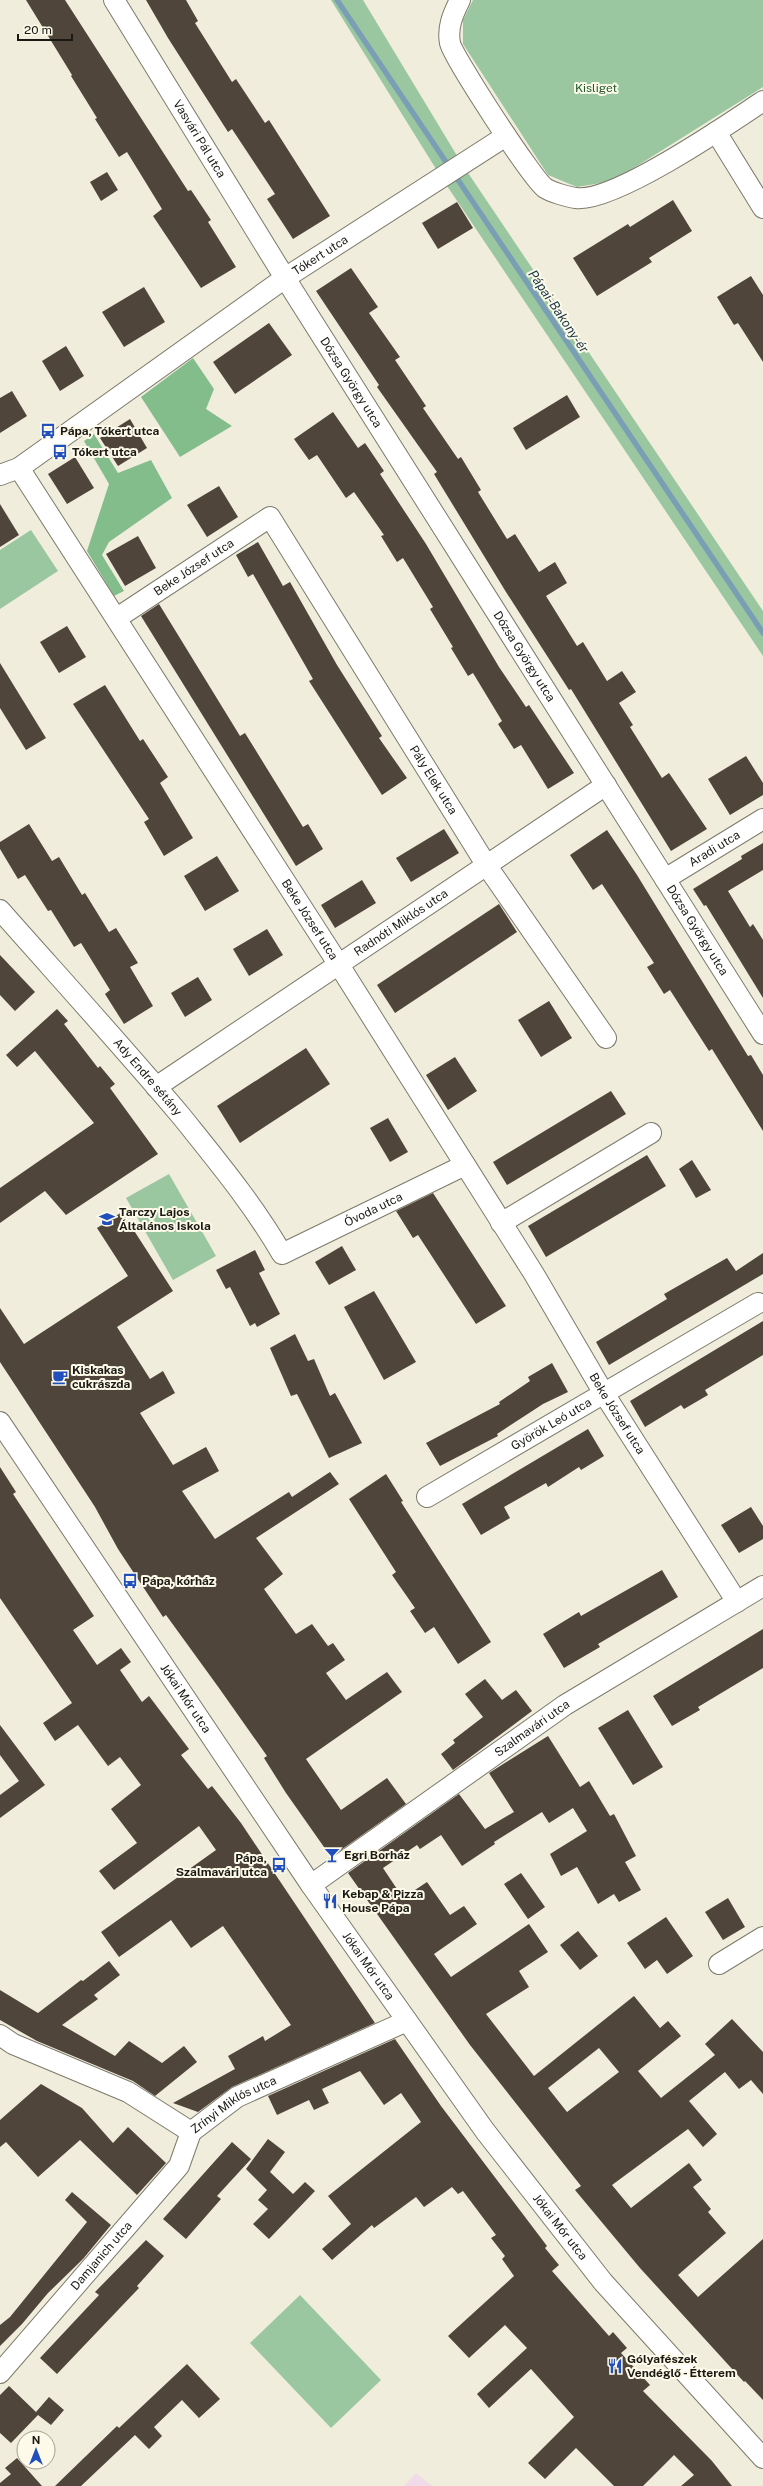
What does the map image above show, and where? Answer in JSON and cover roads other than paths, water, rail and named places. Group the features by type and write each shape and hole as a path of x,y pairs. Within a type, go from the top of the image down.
{"street":[{"name":"Vasvári Pál utca","path":"114,0 285,278"},
{"path":"460,0 450,18 450,44 506,136 544,188 577,199 616,190 716,132 763,101"},
{"path":"716,132 763,208"},
{"name":"Tókert utca","path":"0,475 19,468 285,278 506,136"},
{"name":"Dózsa György utca","path":"285,278 763,1034"},
{"name":"Beke József utca","path":"19,468 339,965 501,1223 603,1392 737,1602"},
{"name":"Beke József utca","path":"117,618 270,517"},
{"name":"Pály Elek utca","path":"270,517 487,866 606,1038"},
{"name":"Radnóti Miklós utca","path":"156,1087 606,786"},
{"name":"Aradi utca","path":"665,879 763,819"},
{"name":"Ady Endre sétány","path":"0,910 156,1087 233,1179 260,1217 282,1254"},
{"path":"501,1223 651,1133"},
{"name":"Óvoda utca","path":"282,1254 464,1165"},
{"name":"Györök Leó utca","path":"428,1497 603,1392 758,1303"},
{"name":"Jókai Mór utca","path":"0,1422 311,1885 518,2174 603,2282 763,2458"},
{"name":"Szalmavári utca","path":"311,1885 565,1705 763,1586"},
{"path":"720,1964 763,1937"},
{"name":"Zrínyi Miklós utca","path":"0,2035 13,2044 128,2092 191,2132 237,2097 407,2021"},
{"name":"Damjanich utca","path":"0,2372 179,2166 191,2132"}],"waterway":[{"name":"Pápai-Bakony-ér","path":"337,0 763,633"}],"place":[{"name":"Pápa, Tókert utca","path":"48,431"},
{"name":"Tókert utca","path":"60,452"},
{"name":"Tarczy Lajos Általános Iskola","path":"107,1219"},
{"name":"Kiskakas cukrászda","path":"60,1377"},
{"name":"Pápa, kórház","path":"130,1581"},
{"name":"Egri Borház","path":"332,1855"},
{"name":"Pápa, Szalmavári utca","path":"279,1865"},
{"name":"Kebap & Pizza House Pápa","path":"330,1901"},
{"name":"Gólyafészek Vendéglő - Étterem","path":"615,2366"}],"park label":[{"name":"Kisliget","path":"596,88"}]}
